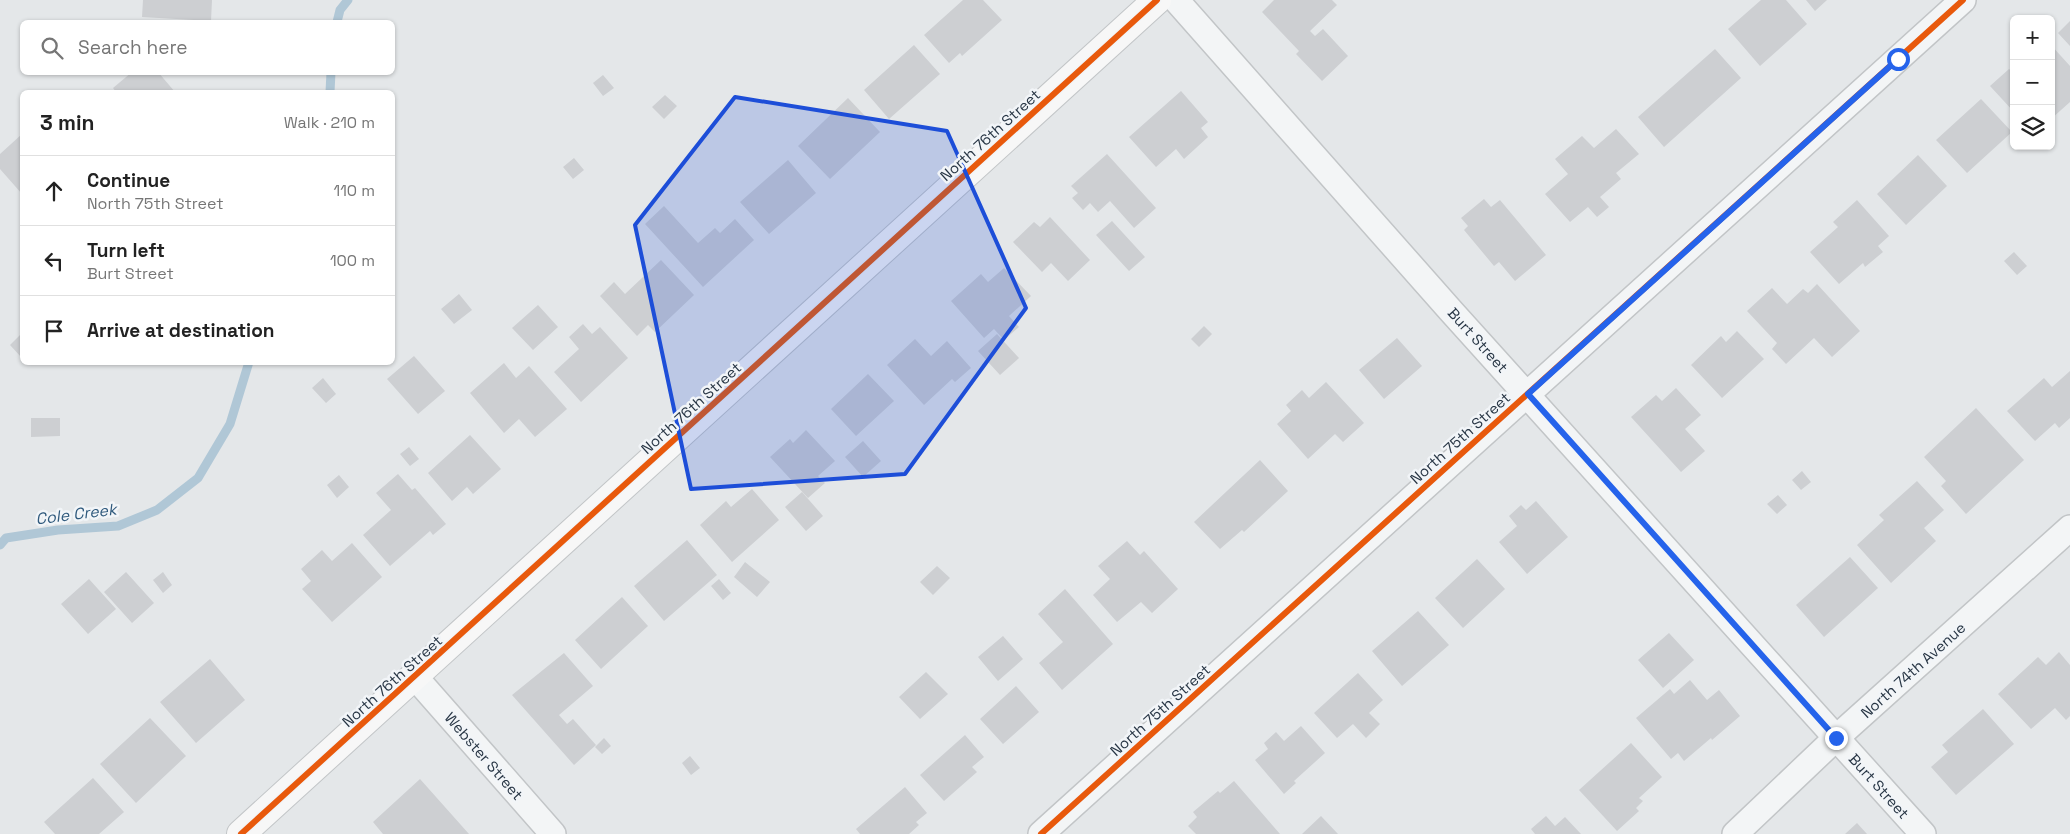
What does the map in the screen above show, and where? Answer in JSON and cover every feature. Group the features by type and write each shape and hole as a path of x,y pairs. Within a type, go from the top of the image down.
{"street":[{"name":"North 76th Street","path":"241,834 1157,0"},
{"name":"Burt Street","path":"1176,0 1445,303 1923,834"},
{"name":"North 75th Street","path":"1041,834 1963,0"},
{"name":"North 74th Avenue","path":"1735,834 1836,738 2070,528"},
{"name":"Webster Street","path":"415,677 553,834"}],"highlighted area":[{"path":"735,97 947,131 1026,308 905,474 691,489 635,225"}],"building":[{"path":"143,0 212,0 211,20 142,17"},
{"path":"963,0 983,0 1002,20 962,56 960,53 949,63 924,35"},
{"path":"1274,0 1332,0 1337,5 1310,31 1315,36 1323,29 1348,56 1322,81 1296,54 1299,51 1262,12"},
{"path":"1761,0 1786,0 1807,24 1760,66 1728,29"},
{"path":"1806,0 1827,0 1815,11"},
{"path":"2070,21 2070,46 2058,33"},
{"path":"914,45 940,74 889,119 864,90"},
{"path":"1715,49 1741,78 1664,147 1638,117"},
{"path":"2055,49 2070,66 2070,102 2055,115"},
{"path":"2010,70 2010,108 1990,86"},
{"path":"128,75 161,75 173,90 114,90 113,88"},
{"path":"603,75 614,88 603,96 593,83"},
{"path":"1181,91 1208,122 1201,128 1208,137 1184,159 1176,149 1156,167 1129,137"},
{"path":"665,95 677,106 664,119 652,107"},
{"path":"848,98 880,132 830,179 798,146"},
{"path":"1981,99 2010,130 2010,134 1967,173 1936,140"},
{"path":"1616,129 1639,154 1616,173 1621,179 1600,197 1609,207 1597,217 1588,207 1570,222 1545,194 1568,174 1555,159 1582,136 1594,148"},
{"path":"20,136 20,192 0,169 0,154"},
{"path":"1107,154 1156,208 1134,228 1110,201 1098,212 1090,203 1083,210 1072,198 1078,193 1071,186"},
{"path":"1918,155 1947,186 1906,225 1877,194"},
{"path":"574,158 584,170 573,179 563,167"},
{"path":"788,160 816,193 769,234 740,202"},
{"path":"1484,199 1491,207 1500,200 1546,255 1515,281 1499,262 1494,266 1464,230 1468,226 1461,218"},
{"path":"1857,200 1889,236 1878,246 1883,252 1865,267 1863,263 1839,284 1810,252 1838,227 1833,222"},
{"path":"664,206 698,243 715,228 720,233 735,219 754,240 703,287 645,224"},
{"path":"1050,217 1090,260 1068,281 1051,263 1042,272 1013,242 1034,222 1040,227"},
{"path":"1112,221 1145,257 1129,271 1096,235"},
{"path":"2014,252 2027,266 2017,275 2004,261"},
{"path":"661,260 694,295 655,332 648,325 637,336 600,296 614,282 625,294"},
{"path":"1004,268 1031,296 1009,316 1019,327 1004,340 994,329 984,338 951,301 981,274 988,282"},
{"path":"1817,284 1860,331 1832,357 1814,338 1786,364 1772,349 1777,343 1747,311 1772,288 1787,304 1803,289 1808,293"},
{"path":"459,294 472,310 454,324 441,309"},
{"path":"538,305 558,327 533,350 512,328"},
{"path":"583,324 592,334 600,327 628,358 581,402 554,372 579,349 569,337"},
{"path":"1204,326 1212,334 1199,347 1191,339"},
{"path":"1737,331 1764,359 1722,398 1691,365 1721,336 1726,342"},
{"path":"997,334 1019,358 1000,375 978,351"},
{"path":"20,335 20,356 10,345"},
{"path":"1397,338 1422,366 1384,399 1359,370"},
{"path":"915,339 931,356 947,341 971,368 955,382 952,379 924,405 887,365"},
{"path":"414,356 445,391 418,414 387,379"},
{"path":"504,363 516,378 529,366 567,409 535,437 519,419 504,433 470,393"},
{"path":"2070,371 2070,418 2059,428 2055,423 2035,441 2007,411 2044,378 2052,387"},
{"path":"868,374 894,401 856,436 831,409"},
{"path":"323,378 336,394 326,403 312,388"},
{"path":"1326,382 1364,423 1343,442 1335,434 1308,459 1277,424 1291,411 1286,405 1302,390 1309,398"},
{"path":"1676,388 1701,415 1685,429 1705,451 1681,472 1631,417 1656,395 1662,401"},
{"path":"1976,408 2024,460 1966,514 1941,486 1946,481 1924,457"},
{"path":"31,418 60,418 60,436 31,437"},
{"path":"806,430 835,461 818,476 825,483 808,498 770,457 790,439 793,443"},
{"path":"470,435 501,469 473,494 467,487 452,501 428,473"},
{"path":"863,441 881,461 863,477 845,457"},
{"path":"409,447 419,459 410,466 400,454"},
{"path":"1260,460 1288,491 1244,532 1242,530 1220,549 1194,522"},
{"path":"1802,471 1811,482 1801,490 1792,480"},
{"path":"398,474 412,490 415,488 446,524 433,535 430,531 390,566 363,535 391,510 376,493"},
{"path":"339,475 349,487 337,498 327,485"},
{"path":"1917,481 1944,510 1924,528 1936,541 1891,583 1857,545 1884,520 1879,515"},
{"path":"752,489 779,520 732,562 700,525 726,501 731,507"},
{"path":"802,492 823,516 806,531 785,507"},
{"path":"1778,495 1787,505 1777,514 1767,504"},
{"path":"1536,501 1568,537 1527,574 1499,542 1517,526 1509,516 1521,505 1526,510"},
{"path":"687,540 717,575 664,621 634,586"},
{"path":"1127,541 1140,555 1144,551 1178,589 1152,613 1141,602 1117,622 1093,595 1110,579 1098,566"},
{"path":"352,543 382,577 332,622 302,589 311,581 301,569 322,550 332,561"},
{"path":"1850,557 1878,588 1824,637 1796,605"},
{"path":"1477,559 1505,589 1463,628 1435,598"},
{"path":"745,562 770,582 757,597 734,577"},
{"path":"937,566 950,578 933,595 920,582"},
{"path":"126,572 154,603 132,623 104,592"},
{"path":"163,572 172,585 163,593 153,580"},
{"path":"89,579 116,609 88,634 61,604"},
{"path":"719,579 731,593 723,600 711,586"},
{"path":"1065,589 1113,644 1062,690 1039,663 1063,642 1038,614"},
{"path":"622,597 648,626 601,669 575,640"},
{"path":"1418,611 1449,645 1402,686 1372,651"},
{"path":"1669,633 1694,660 1663,688 1638,660"},
{"path":"1003,636 1023,659 998,681 978,657"},
{"path":"2059,652 2070,665 2070,716 2066,720 2055,708 2031,729 1998,694 2038,657 2046,665"},
{"path":"564,653 593,686 559,715 567,724 573,719 596,745 574,765 512,695"},
{"path":"210,659 245,700 196,743 160,702"},
{"path":"926,672 948,694 920,719 899,697"},
{"path":"1358,673 1383,700 1369,713 1380,724 1366,738 1353,724 1337,738 1314,713"},
{"path":"1690,680 1707,700 1719,690 1740,716 1684,761 1678,753 1671,759 1636,718 1670,689 1674,694"},
{"path":"1016,686 1039,712 1003,744 980,719"},
{"path":"1983,709 2014,744 1956,795 1931,767 1948,752 1942,745"},
{"path":"150,718 186,756 136,803 100,764"},
{"path":"1301,726 1325,753 1294,781 1296,783 1284,794 1255,760 1268,749 1264,743 1276,732 1284,741"},
{"path":"965,735 984,757 972,767 977,772 944,801 920,775"},
{"path":"604,738 611,746 602,754 595,747"},
{"path":"1631,743 1662,777 1639,798 1643,801 1636,808 1639,811 1617,831 1579,790"},
{"path":"690,756 700,768 691,775 682,763"},
{"path":"93,778 124,812 99,834 55,834 44,822"},
{"path":"420,779 469,834 383,834 373,822"},
{"path":"1234,781 1280,834 1196,834 1188,826 1197,817 1193,812 1218,791 1220,793"},
{"path":"905,787 927,813 916,822 919,825 909,834 860,834 856,829"},
{"path":"1321,816 1338,834 1302,834"},
{"path":"1546,816 1555,826 1565,817 1581,834 1535,834 1531,829"},
{"path":"1857,823 1867,834 1845,834"}],"waterway":[{"name":"Cole Creek","path":"338,20 340,10 348,0"},
{"name":"Cole Creek","path":"330,90 331,75"},
{"name":"Cole Creek","path":"0,545 6,538 58,530 118,526 157,510 198,478 230,424 248,365"}],"cycle path":[{"path":"241,834 1157,0"},
{"path":"1041,834 1963,0"}],"route":[{"path":"1836,738 1528,394 1898,59"}]}
